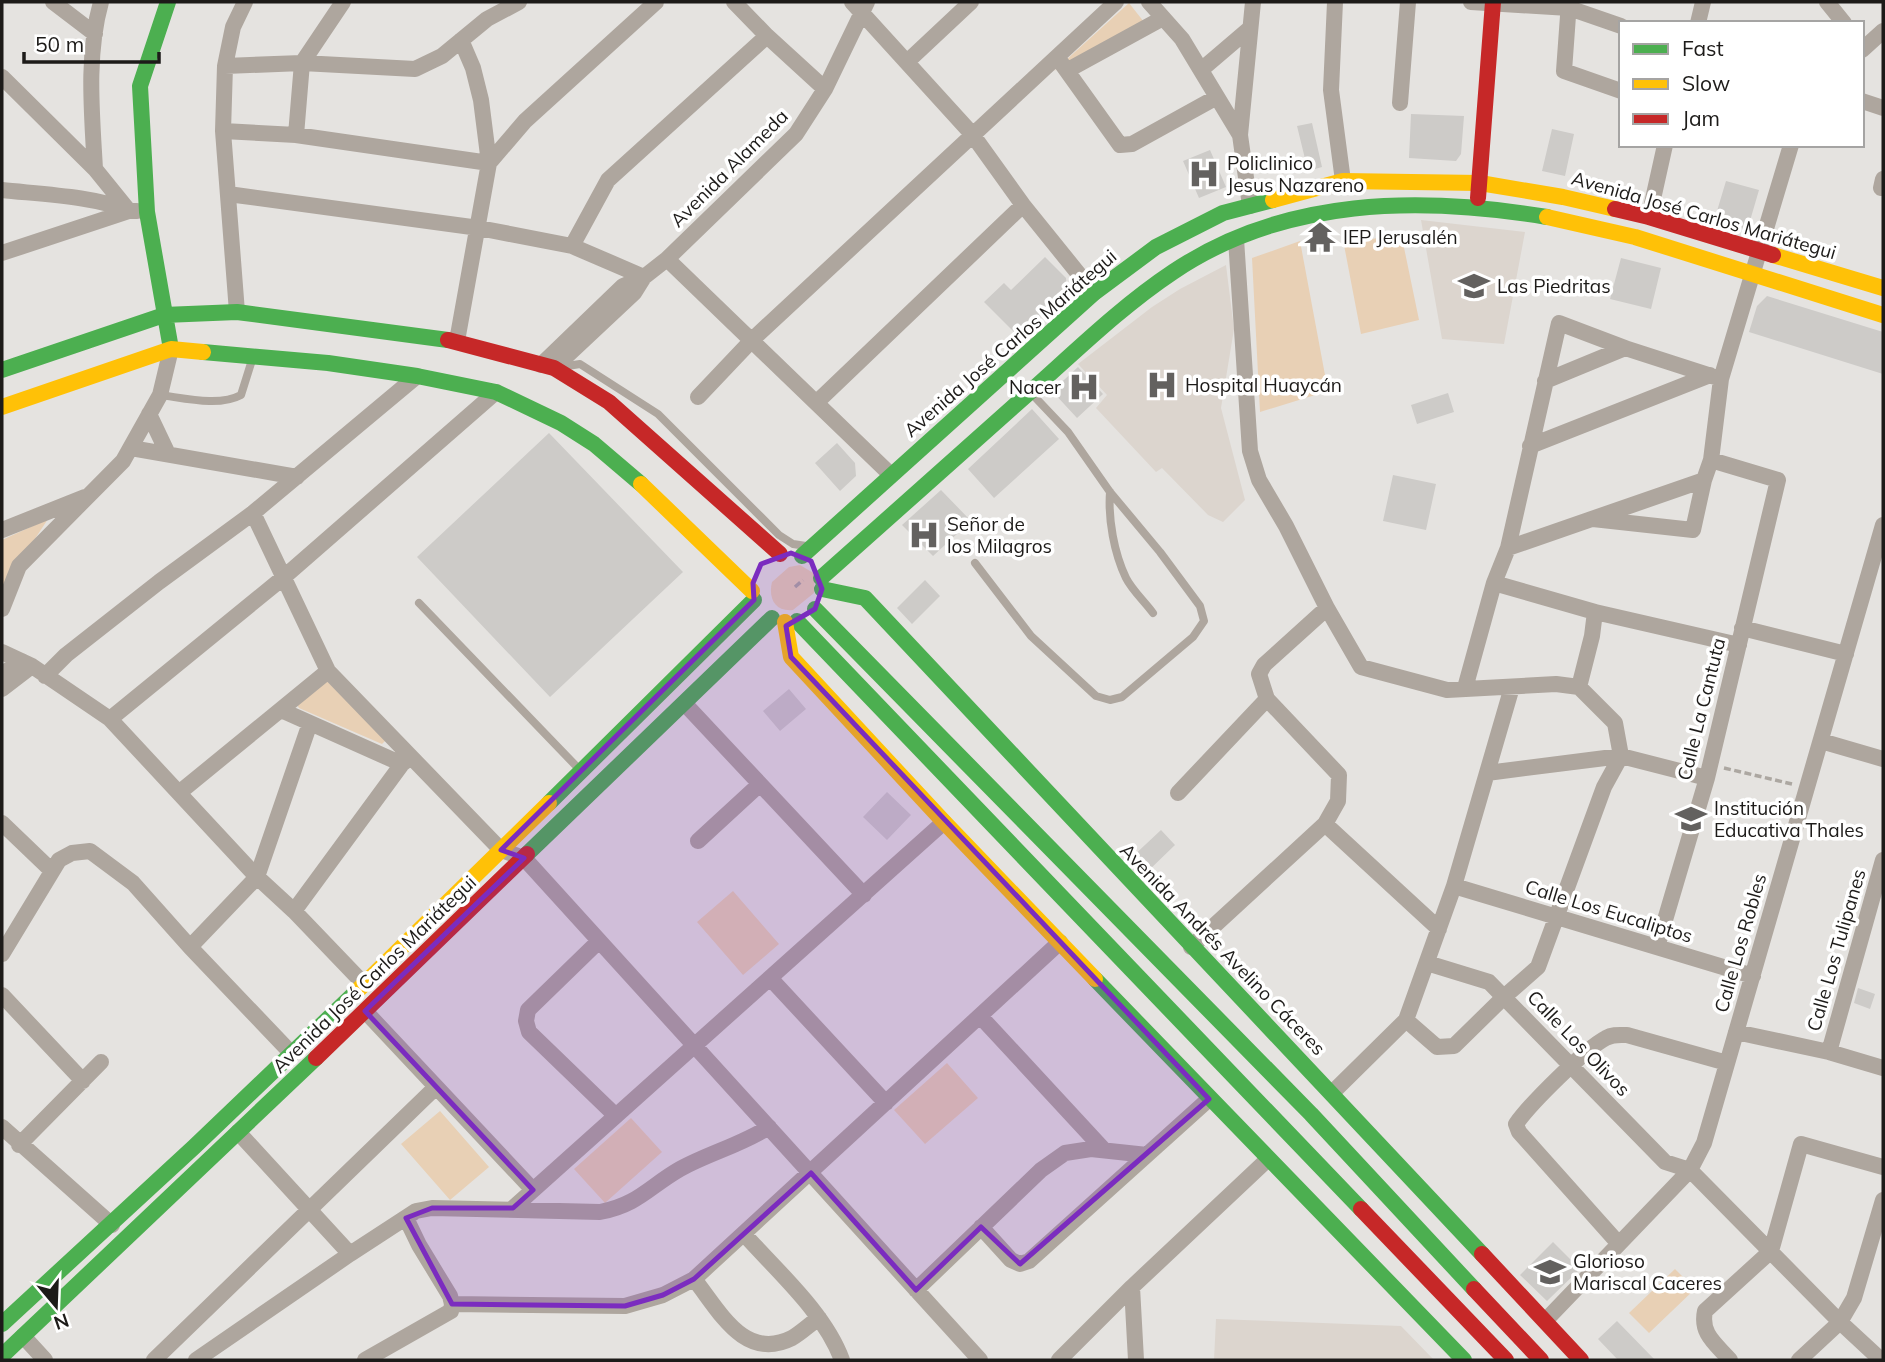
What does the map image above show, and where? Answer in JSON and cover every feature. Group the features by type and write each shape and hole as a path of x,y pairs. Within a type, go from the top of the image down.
{"street":[{"path":"53,2 95,34"},
{"path":"95,169 91,97 95,34 101,2"},
{"path":"2,609 19,566 123,461 160,395 172,349 147,212 140,86 168,2"},
{"path":"237,312 223,131 225,66 233,27 245,2"},
{"path":"296,135 302,63 343,2"},
{"path":"225,66 302,63 415,69 442,56 487,19 519,2"},
{"path":"489,163 525,121 656,2"},
{"path":"734,2 825,89"},
{"path":"908,61 971,2"},
{"path":"698,397 753,339 1116,2"},
{"path":"1149,2 1182,39 1240,135"},
{"path":"1250,206 1240,135 1253,2"},
{"path":"1335,2 1331,90 1343,181"},
{"path":"1400,103 1408,2"},
{"path":"1471,2 1569,5 1619,25"},
{"path":"1477,209 1493,2"},
{"path":"1698,21 1703,2"},
{"path":"1827,2 1842,21"},
{"path":"860,5 972,134 1023,205 1094,293"},
{"name":"Avenida Alameda","path":"547,367 634,293 644,277 667,259 796,134 825,89 860,5"},
{"path":"1569,5 1564,71 1619,91"},
{"path":"1068,70 1163,18"},
{"path":"1201,70 1250,29"},
{"path":"1864,46 1883,31"},
{"path":"572,246 608,180 768,36"},
{"path":"457,341 489,163 481,100 473,68 461,40"},
{"path":"1058,57 1120,145 1132,144 1217,97"},
{"path":"2,77 95,169 129,211"},
{"path":"1864,102 1883,108"},
{"path":"223,131 296,135 489,163"},
{"path":"1648,217 1665,147"},
{"path":"1592,519 1693,530 1711,460 1716,377 1760,252 1790,147"},
{"name":"Avenida José Carlos Mariátegui","path":"807,552 1094,293 1156,247 1223,213 1343,181 1480,183 1563,197 1648,217 1883,288"},
{"path":"2,190 147,212"},
{"path":"228,194 479,228 572,246 644,277"},
{"name":"Avenida José Carlos Mariátegui","path":"822,584 1029,391 1132,302 1172,272 1236,239 1321,213 1360,206 1409,204 1477,209 1566,221 1620,233 1883,315"},
{"path":"817,402 1023,205"},
{"path":"2,253 129,211"},
{"path":"1236,239 1250,451 1259,480 1361,667 1447,690 1556,684 1579,687 1615,723 1621,756 1604,787 1538,967 1454,1046 1437,1047 1406,1020"},
{"path":"667,259 753,339 891,475"},
{"path":"2,370 164,315 237,312 457,341 547,367 609,402 780,554"},
{"path":"1070,316 1090,338"},
{"path":"1465,688 1494,583 1508,548 1559,323 1625,348 1716,377"},
{"path":"1545,381 1625,348"},
{"path":"2,407 172,349 328,363 417,376 496,392 561,423 594,444 644,487 753,595 760,609 785,621 1506,1360"},
{"path":"2,674 33,668 66,655 253,513 417,376"},
{"path":"1530,446 1716,377"},
{"path":"110,719 284,577 496,392"},
{"path":"149,414 168,454"},
{"path":"131,448 297,477"},
{"name":"Calle La Cantuta","path":"1657,947 1708,771 1778,480 1711,460"},
{"path":"1508,548 1704,480"},
{"path":"2,530 90,495"},
{"path":"253,513 328,671 407,761 501,850 524,858 980,1360"},
{"name":"Calle Los Robles","path":"1545,1321 1690,1170 1704,1143 1883,525"},
{"path":"753,595 758,569 780,554 807,552 822,584 815,609"},
{"path":"1494,583 1595,612 1846,654"},
{"name":"Avenida Andrés Avelino Cáceres","path":"822,584 864,598 1581,1360"},
{"name":"Avenida José Carlos Mariátegui","path":"2,1324 112,1225 364,985 581,771 753,595"},
{"path":"1191,947 1325,824 1338,801 1339,775 1267,699 1259,674 1264,665 1327,607"},
{"path":"785,621 815,609"},
{"path":"815,609 1311,1114 1541,1360"},
{"path":"1579,687 1595,612"},
{"path":"785,621 791,657 944,822 1209,1099 1464,1360"},
{"name":"Avenida José Carlos Mariátegui","path":"3,1354 685,704 785,621"},
{"path":"2,652 33,668 110,719 257,877 294,911 364,985"},
{"path":"2,689 33,668"},
{"path":"180,792 328,671"},
{"path":"1332,1093 1406,1020 1454,886 1512,687"},
{"path":"1178,793 1267,699"},
{"path":"685,704 864,895"},
{"path":"281,710 407,761"},
{"path":"190,947 257,877 310,723"},
{"path":"1821,741 1883,759"},
{"path":"1487,773 1621,756 1708,771"},
{"path":"294,911 407,761"},
{"path":"698,841 760,784"},
{"path":"513,1208 944,822"},
{"path":"2,823 52,871"},
{"path":"1325,824 1439,929"},
{"path":"2,954 60,860 72,853 90,851 133,883 292,1054"},
{"name":"Calle Los Tulipanes","path":"1829,1052 1881,880 1883,860"},
{"name":"Calle Los Eucaliptos","path":"1454,886 1753,976"},
{"path":"599,941 528,1010 526,1021 529,1032 616,1116"},
{"path":"452,1304 625,1306 663,1295 694,1279 1060,942"},
{"name":"Calle Los Olivos","path":"1427,963 1489,982 1665,1162 1690,1170"},
{"path":"770,978 886,1103"},
{"path":"2,996 83,1081"},
{"path":"365,1011 533,1190"},
{"path":"980,1016 1104,1150"},
{"path":"1736,1032 1829,1052 1883,1068"},
{"path":"1619,1244 1519,1132 1516,1124 1572,1067 1603,1039 1614,1034 1627,1035 1727,1063"},
{"path":"19,1145 101,1062"},
{"path":"154,1360 436,1087"},
{"path":"981,1227 1011,1259 1020,1264 1029,1261 1209,1099"},
{"path":"2,1127 19,1145 112,1225"},
{"path":"196,1360 416,1211 432,1208 513,1208 600,1213 634,1202 681,1168 750,1139 769,1127"},
{"path":"238,1132 350,1254"},
{"path":"1730,1360 1707,1334 1703,1322 1705,1311 1771,1251 1801,1144 1883,1167"},
{"path":"916,1290 1041,1170 1065,1153 1090,1149 1147,1155"},
{"path":"1059,1360 1268,1159"},
{"path":"1690,1170 1881,1360"},
{"path":"1799,1360 1840,1322 1854,1298 1883,1200"},
{"path":"365,1360 451,1311 450,1296 406,1218"},
{"path":"744,1234 819,1318 836,1344 842,1360"},
{"path":"694,1279 732,1328 755,1344 791,1339 819,1318"},
{"path":"1132,1287 1136,1360"},
{"path":"23,1336 45,1360"}],"lane":[{"path":"160,395 199,400 233,399 242,395 253,357"},
{"path":"547,367 580,364 658,414 779,535 807,552"},
{"path":"975,563 1031,636 1096,696 1110,700 1122,697 1193,637 1204,621 1200,606 1160,552 1110,492 1068,432 1029,391"},
{"path":"1110,492 1108,512 1126,578 1153,613"},
{"path":"419,603 581,771"}],"path":[{"path":"1708,771 1808,788"}],"highlighted area":[{"path":"791,553 811,561 822,589 815,609 786,626 791,657 1209,1099 1020,1264 981,1227 916,1290 811,1173 694,1279 663,1295 625,1306 452,1304 406,1218 432,1208 513,1208 533,1190 365,1011 524,858 501,850 754,600 753,583 761,564"}],"shaded area":[{"path":"1129,3 1144,22 1054,71"},
{"name":"Las Piedritas","path":"1421,220 1525,232 1504,344 1442,339"},
{"path":"1401,233 1419,320 1361,334 1344,245"},
{"path":"1300,241 1328,391 1260,412 1252,258"},
{"name":"Hospital Huaycán","path":"1226,265 1234,329 1221,408 1245,500 1223,522 1208,515 1162,468 1156,472 1096,408 1107,395 1078,364 1152,307"},
{"path":"48,519 15,569 2,604 2,540"},
{"path":"800,565 815,574 814,593 793,610 782,609 772,598 772,582 789,567"},
{"path":"327,681 386,740 382,744 299,708 297,705"},
{"path":"733,891 779,944 743,975 697,922"},
{"path":"947,1063 978,1098 925,1144 894,1110"},
{"path":"440,1111 489,1167 450,1200 401,1144"},
{"path":"631,1118 662,1152 605,1203 574,1169"},
{"path":"1675,1269 1695,1289 1649,1333 1629,1313"},
{"path":"1216,1319 1401,1326 1434,1360 1214,1360"}],"building":[{"path":"1411,114 1464,116 1461,154 1456,161 1409,158"},
{"path":"1312,123 1322,167 1308,171 1297,126"},
{"path":"1552,129 1574,134 1565,176 1542,171"},
{"name":"Policlinico Jesus Nazareno","path":"1210,150 1226,187 1199,198 1183,161"},
{"path":"1726,181 1759,190 1747,231 1714,221"},
{"path":"1045,257 1066,278 1067,290 1019,337 984,302 1004,283 1011,290"},
{"path":"1621,258 1661,268 1651,309 1610,299"},
{"path":"1767,296 1883,332 1883,374 1749,332 1757,306"},
{"path":"1078,367 1103,394 1077,418 1052,391"},
{"path":"1448,393 1454,412 1417,424 1411,405"},
{"path":"1032,409 1059,439 994,498 968,469"},
{"path":"549,433 683,572 550,697 417,557"},
{"path":"837,443 855,463 856,476 840,491 815,463"},
{"path":"1393,475 1436,484 1426,530 1383,521"},
{"path":"941,490 971,521 933,556 902,525"},
{"path":"925,580 940,596 912,624 897,608"},
{"path":"789,689 806,709 780,731 763,711"},
{"path":"887,792 911,815 887,840 863,817"},
{"path":"1161,830 1175,845 1145,874 1130,859"},
{"path":"1858,988 1875,994 1870,1009 1854,1003"},
{"name":"Glorioso Mariscal Caceres","path":"1553,1242 1580,1269 1547,1301 1520,1275"},
{"path":"1617,1321 1655,1360 1618,1360 1598,1339"}],"traffic: fast":[{"path":"168,2 140,86 147,212 171,349"},
{"path":"802,556 1094,293 1156,247 1223,213 1273,200"},
{"path":"821,578 1118,314 1173,272 1216,247 1260,229 1307,216 1354,208 1451,206 1547,217"},
{"path":"2,370 164,315 237,312 448,340"},
{"path":"203,352 328,363 417,376 496,392 561,423 594,444 641,484"},
{"path":"822,589 865,598 1482,1254"},
{"path":"549,803 754,600"},
{"path":"815,609 1311,1114 1474,1289"},
{"path":"527,854 772,618"},
{"path":"797,621 1361,1209"},
{"path":"1095,979 1464,1360"},
{"path":"2,1324 194,1147 358,990"},
{"path":"2,1356 316,1058"}],"traffic: slow":[{"path":"1273,200 1343,181 1480,183 1615,209"},
{"path":"1547,217 1635,237 1883,315"},
{"path":"1773,255 1883,288"},
{"path":"2,407 171,349 203,352"},
{"path":"641,484 752,591"},
{"path":"785,622 791,657 1095,979"},
{"path":"358,990 549,803"}],"traffic: jam":[{"path":"1478,198 1493,2"},
{"path":"1615,209 1773,255"},
{"path":"448,340 554,368 609,402 780,554"},
{"path":"316,1058 527,854"},
{"path":"1361,1209 1506,1360"},
{"path":"1482,1254 1581,1360"},
{"path":"1474,1289 1541,1360"}],"place":[{"name":"Policlinico Jesus Nazareno","path":"1204,174"},
{"name":"IEP Jerusalén","path":"1320,237"},
{"name":"Las Piedritas","path":"1474,286"},
{"name":"Hospital Huaycán","path":"1162,385"},
{"name":"Nacer","path":"1084,387"},
{"name":"Señor de los Milagros","path":"924,535"},
{"name":"Institución Educativa Thales","path":"1691,819"},
{"name":"Glorioso Mariscal Caceres","path":"1550,1272"}]}
